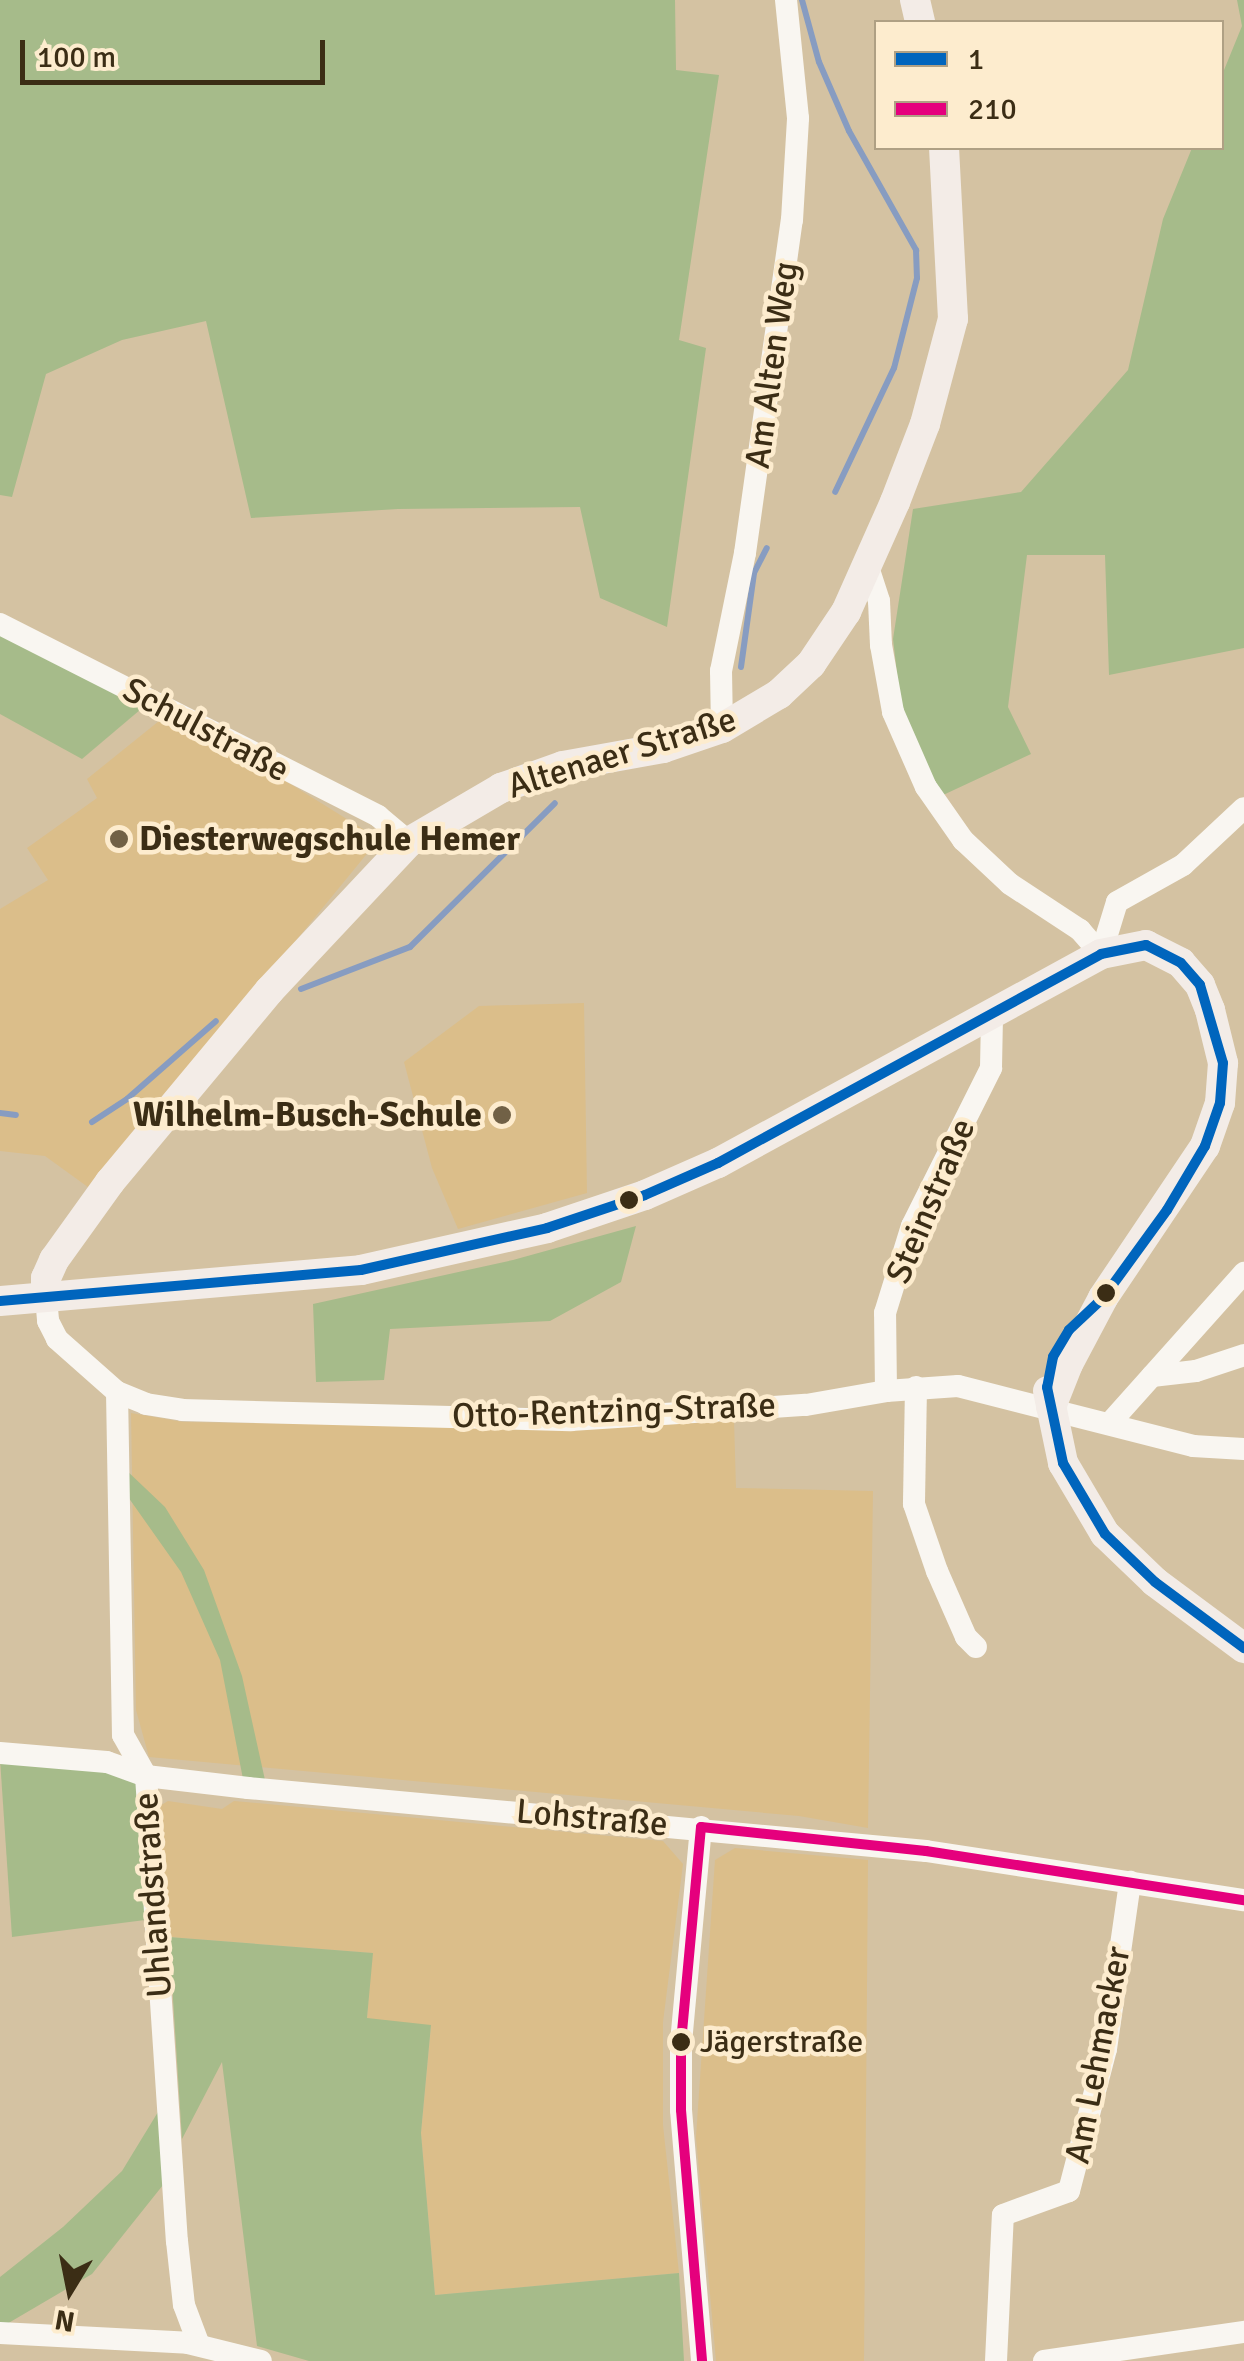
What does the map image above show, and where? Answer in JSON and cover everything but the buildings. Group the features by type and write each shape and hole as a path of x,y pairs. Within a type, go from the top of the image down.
{"main road":[{"name":"Altenaer Straße","path":"46,1298 46,1278 54,1260 110,1182 268,991 409,842 501,788 563,766 664,748 722,728 802,675 846,612 925,424 953,319 944,150"},
{"path":"0,1301 362,1270 546,1228 645,1195 718,1163 1102,954 1146,945 1181,963 1200,985 1222,1064 1220,1103 1205,1146 1104,1298 1068,1364 1051,1407 1062,1462 1106,1534 1155,1582 1244,1648"}],"street":[{"name":"Am Alten Weg","path":"722,728 722,671 748,534 792,220 798,118 786,0"},
{"path":"868,567 879,601 881,645 893,712 926,787 963,840 1010,884 1080,930 1102,954"},
{"name":"Schulstraße","path":"0,624 378,816 409,842"},
{"path":"1102,954 1117,902 1183,864 1244,808"},
{"name":"Steinstraße","path":"886,1390 886,1313 912,1226 991,1068 992,1015"},
{"path":"1109,1424 1244,1274"},
{"path":"46,1298 48,1320 57,1340 117,1392"},
{"path":"1152,1376 1196,1371 1244,1355"},
{"name":"Otto-Rentzing-Straße","path":"117,1392 146,1404 182,1410 571,1420 806,1404 886,1390 958,1386 1193,1446 1244,1449"},
{"path":"916,1387 914,1504 944,1587 966,1637 976,1646"},
{"name":"Uhlandstraße","path":"117,1392 124,1735 146,1776 177,2241 184,2305 198,2344"},
{"name":"Lohstraße","path":"0,1752 107,1762 146,1776 926,1851 1244,1900"},
{"path":"701,1828 682,2042 681,2110 702,2361"},
{"name":"Am Lehmacker","path":"996,2361 1003,2214 1070,2191 1106,2049 1130,1882"},
{"path":"1044,2361 1244,2332"},
{"path":"0,2333 108,2335 198,2344 261,2361"}],"shaded area":[{"path":"159,721 271,772 379,839 92,1190 45,1156 0,1151 0,909 48,880 27,848 97,798 87,779"},
{"name":"Wilhelm-Busch-Schule","path":"584,1003 587,1193 458,1229 432,1168 404,1062 479,1006"},
{"path":"131,1413 183,1422 572,1428 734,1420 736,1488 873,1491 868,1828 799,1816 149,1757 136,1710"},
{"path":"168,1801 222,1809 234,1801 663,1841 683,1864 663,2022 663,2125 679,2273 435,2295 421,2133 431,2026 367,2019 372,1953 169,1937 158,1807"},
{"path":"735,1848 868,1860 864,2361 716,2361 696,2137 715,1860"}],"green space":[{"path":"0,0 675,0 676,70 719,75 679,340 706,348 667,627 600,598 580,507 398,509 251,518 206,321 122,340 46,374 12,497 0,495"},
{"path":"1237,0 1244,0 1244,648 1109,675 1105,555 1027,555 1008,707 1031,754 941,796 901,708 893,639 913,509 1021,492 1128,370 1163,219 1191,150 1224,150 1224,70 1242,26"},
{"path":"0,631 147,704 82,759 0,714"},
{"path":"636,1226 621,1282 550,1321 390,1329 384,1380 316,1382 313,1304 513,1260"},
{"path":"124,1468 165,1507 204,1570 242,1676 265,1780 243,1779 220,1660 181,1572 121,1487"},
{"path":"0,1759 103,1770 137,1782 145,1920 12,1937"},
{"path":"169,1937 373,1953 367,2018 431,2025 421,2133 435,2295 679,2273 684,2361 309,2361 257,2346 222,2062 182,2139"},
{"path":"158,2112 163,2185 92,2274 0,2328 0,2277 63,2227 122,2171"}],"waterway":[{"path":"802,0 819,62 849,131 916,250 917,278 894,368 835,492"},
{"path":"741,667 754,573 767,548"},
{"path":"301,989 410,947 555,803"},
{"path":"92,1122 127,1099 216,1021"},
{"path":"0,1113 16,1115"}],"transit line":[{"name":"1","path":"0,1301 361,1270 547,1228 645,1195 718,1163 1101,954 1146,945 1181,963 1200,985 1223,1063 1220,1103 1205,1146 1167,1210 1103,1298 1069,1330 1053,1357 1047,1387 1063,1463 1105,1534 1155,1582 1244,1648"},
{"name":"210","path":"701,1827 926,1851 1244,1900"},
{"name":"210","path":"701,1827 681,2042 681,2110 702,2361"}],"place":[{"name":"Diesterwegschule Hemer","path":"119,839"},
{"name":"Wilhelm-Busch-Schule","path":"502,1115"},
{"name":"Jägerstraße","path":"681,2042"}]}
